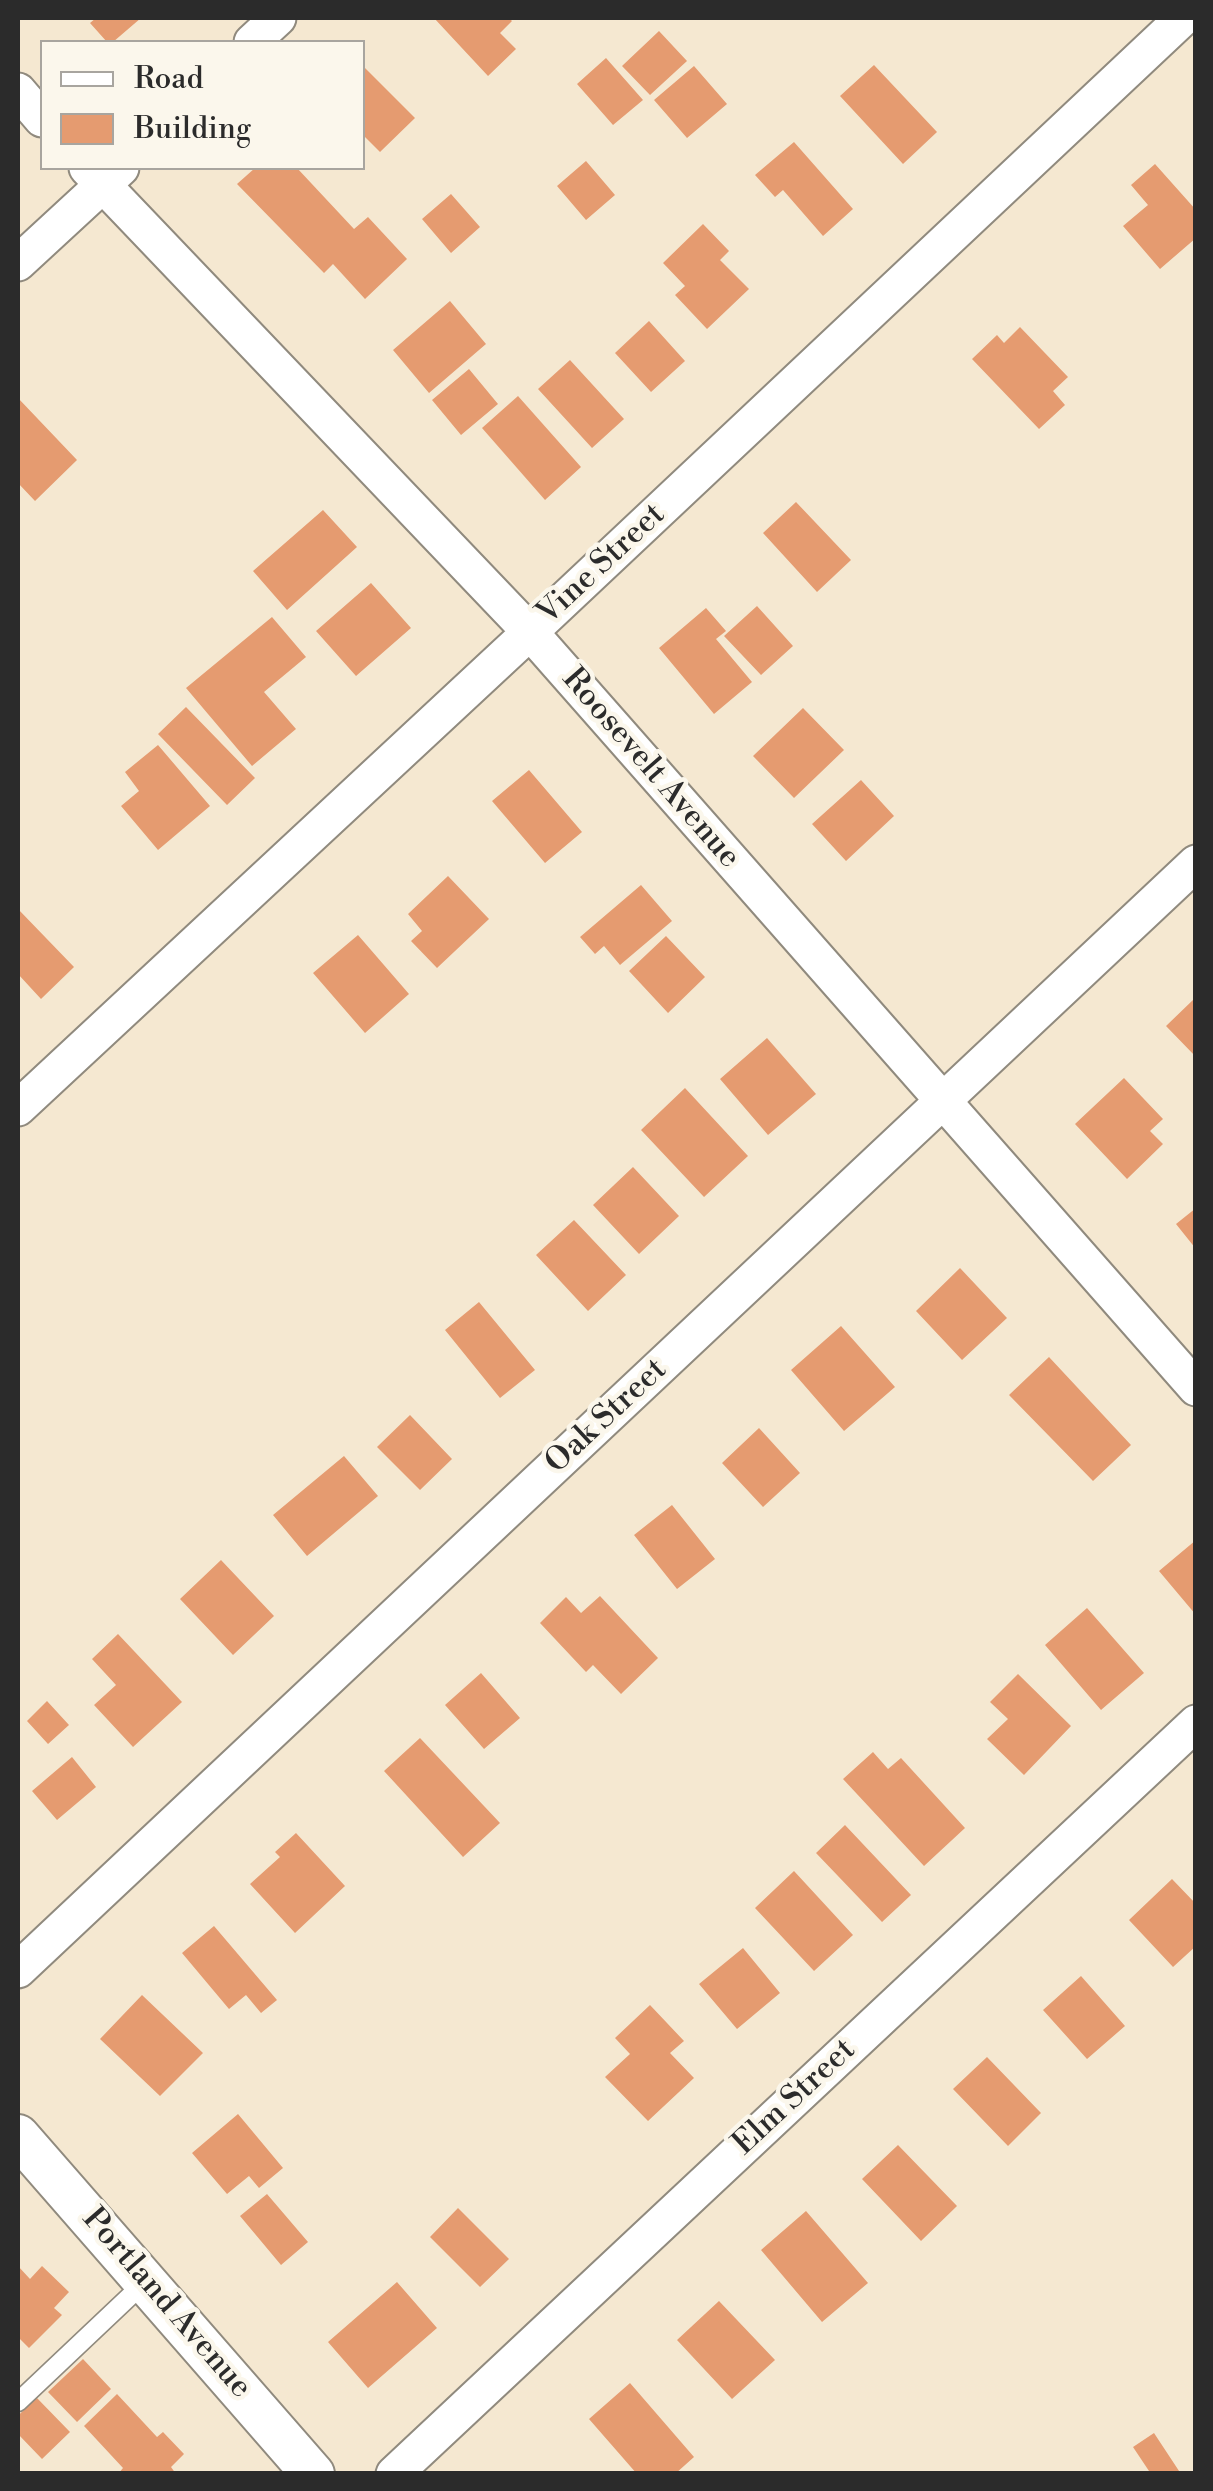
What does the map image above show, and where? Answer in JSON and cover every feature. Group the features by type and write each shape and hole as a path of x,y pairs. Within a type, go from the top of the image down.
{"street":[{"path":"254,40 278,18"},
{"name":"Vine Street","path":"18,1108 1183,18"},
{"path":"18,92 40,117"},
{"path":"18,263 103,173"},
{"name":"Roosevelt Avenue","path":"103,173 530,632 1196,1388"},
{"name":"Oak Street","path":"18,1970 1196,863"},
{"name":"Elm Street","path":"394,2474 1196,1724"},
{"name":"Portland Avenue","path":"18,2136 313,2474"}],"lane":[{"path":"18,2402 146,2281"}],"building":[{"path":"96,18 141,18 115,40 105,40 90,23"},
{"path":"434,18 509,18 512,21 500,33 516,49 488,76"},
{"path":"659,31 687,61 650,95 622,66"},
{"path":"606,58 643,100 613,125 577,84"},
{"path":"874,65 937,132 903,164 840,96"},
{"path":"694,66 727,104 687,138 654,100"},
{"path":"365,68 415,118 380,152 365,137"},
{"path":"794,142 853,209 823,236 783,190 775,197 755,175"},
{"path":"586,161 615,195 586,220 557,186"},
{"path":"1155,164 1196,210 1196,238 1160,269 1123,226 1148,205 1131,185"},
{"path":"253,170 299,170 354,229 368,217 407,259 365,299 333,264 324,273 237,184"},
{"path":"451,194 480,227 451,253 422,219"},
{"path":"703,224 729,251 720,260 749,289 707,329 675,295 685,286 663,263"},
{"path":"450,301 486,344 429,393 393,350"},
{"path":"649,321 685,361 651,392 615,353"},
{"path":"1020,327 1068,377 1053,391 1065,405 1039,429 972,359 997,335 1004,343"},
{"path":"570,360 624,419 592,448 538,389"},
{"path":"469,369 498,404 461,435 432,400"},
{"path":"518,396 581,467 545,500 482,428"},
{"path":"18,398 77,460 35,501 18,483"},
{"path":"796,502 851,560 817,592 763,533"},
{"path":"323,510 357,547 287,610 253,571"},
{"path":"371,583 411,628 356,676 316,631"},
{"path":"757,606 793,646 761,675 724,636"},
{"path":"706,608 726,631 716,639 752,682 714,714 659,648"},
{"path":"272,617 306,657 264,692 296,729 252,766 186,688"},
{"path":"186,707 255,778 227,805 158,734"},
{"path":"803,708 844,750 794,798 753,756"},
{"path":"158,745 210,806 158,850 121,806 139,791 125,772"},
{"path":"529,770 582,832 545,863 492,801"},
{"path":"861,780 894,816 846,861 812,824"},
{"path":"448,876 489,919 437,968 411,941 422,931 408,914"},
{"path":"641,885 672,921 620,965 604,946 595,954 580,937"},
{"path":"18,909 74,967 41,999 18,974"},
{"path":"358,935 409,994 365,1033 313,973"},
{"path":"666,936 705,977 668,1013 629,971"},
{"path":"1196,1001 1196,1057 1166,1026"},
{"path":"767,1038 816,1094 768,1135 720,1079"},
{"path":"1124,1078 1163,1119 1150,1131 1163,1144 1127,1179 1075,1124"},
{"path":"685,1088 748,1156 704,1197 641,1130"},
{"path":"633,1167 679,1216 639,1254 593,1205"},
{"path":"1196,1208 1196,1249 1176,1224"},
{"path":"574,1220 626,1275 588,1311 536,1255"},
{"path":"960,1268 1007,1318 962,1360 916,1311"},
{"path":"479,1302 535,1370 500,1398 445,1330"},
{"path":"841,1326 895,1387 844,1431 791,1370"},
{"path":"1049,1357 1131,1445 1093,1481 1009,1395"},
{"path":"410,1415 452,1459 420,1490 377,1447"},
{"path":"759,1428 800,1473 763,1507 722,1463"},
{"path":"344,1456 378,1496 307,1556 273,1515"},
{"path":"672,1505 715,1559 677,1589 634,1535"},
{"path":"1196,1540 1196,1615 1159,1571"},
{"path":"221,1560 274,1616 233,1655 180,1599"},
{"path":"600,1596 658,1658 621,1694 593,1665 586,1672 540,1623 566,1597 581,1613"},
{"path":"1087,1608 1144,1673 1101,1710 1045,1645"},
{"path":"118,1634 182,1702 133,1747 94,1705 116,1685 92,1659"},
{"path":"481,1673 520,1718 484,1749 445,1705"},
{"path":"1018,1674 1071,1726 1024,1775 987,1739 1008,1719 990,1702"},
{"path":"47,1701 69,1725 48,1744 27,1721"},
{"path":"420,1738 500,1823 463,1857 384,1771"},
{"path":"873,1752 888,1769 901,1758 965,1828 924,1866 843,1779"},
{"path":"72,1757 96,1787 57,1820 32,1791"},
{"path":"845,1825 911,1895 882,1922 816,1853"},
{"path":"296,1833 345,1886 295,1933 250,1884 280,1857 275,1852"},
{"path":"794,1871 853,1935 814,1971 755,1908"},
{"path":"1172,1879 1196,1904 1196,1946 1173,1967 1129,1920"},
{"path":"214,1926 277,2000 261,2013 246,1995 229,2009 182,1953"},
{"path":"743,1948 780,1993 737,2029 699,1984"},
{"path":"1081,1976 1125,2026 1087,2059 1043,2010"},
{"path":"142,1995 203,2053 160,2096 100,2039"},
{"path":"650,2005 684,2041 670,2053 694,2078 648,2121 605,2077 630,2054 615,2038"},
{"path":"987,2057 1041,2113 1008,2146 953,2089"},
{"path":"238,2114 283,2168 259,2188 249,2176 227,2194 192,2153"},
{"path":"898,2145 957,2206 921,2241 862,2179"},
{"path":"267,2194 308,2242 281,2265 240,2216"},
{"path":"458,2208 509,2259 480,2287 430,2237"},
{"path":"806,2211 868,2283 822,2322 761,2250"},
{"path":"18,2266 30,2279 42,2266 69,2292 54,2308 62,2315 29,2348 18,2337"},
{"path":"397,2282 437,2328 368,2388 328,2342"},
{"path":"719,2301 775,2360 732,2399 677,2340"},
{"path":"83,2359 111,2389 77,2422 48,2392"},
{"path":"630,2383 694,2457 675,2474 637,2474 589,2419"},
{"path":"117,2394 157,2437 163,2432 184,2454 171,2467 176,2474 118,2474 123,2468 84,2426"},
{"path":"36,2397 70,2432 42,2459 18,2434 18,2416"},
{"path":"1154,2433 1181,2474 1151,2474 1133,2447"}]}
